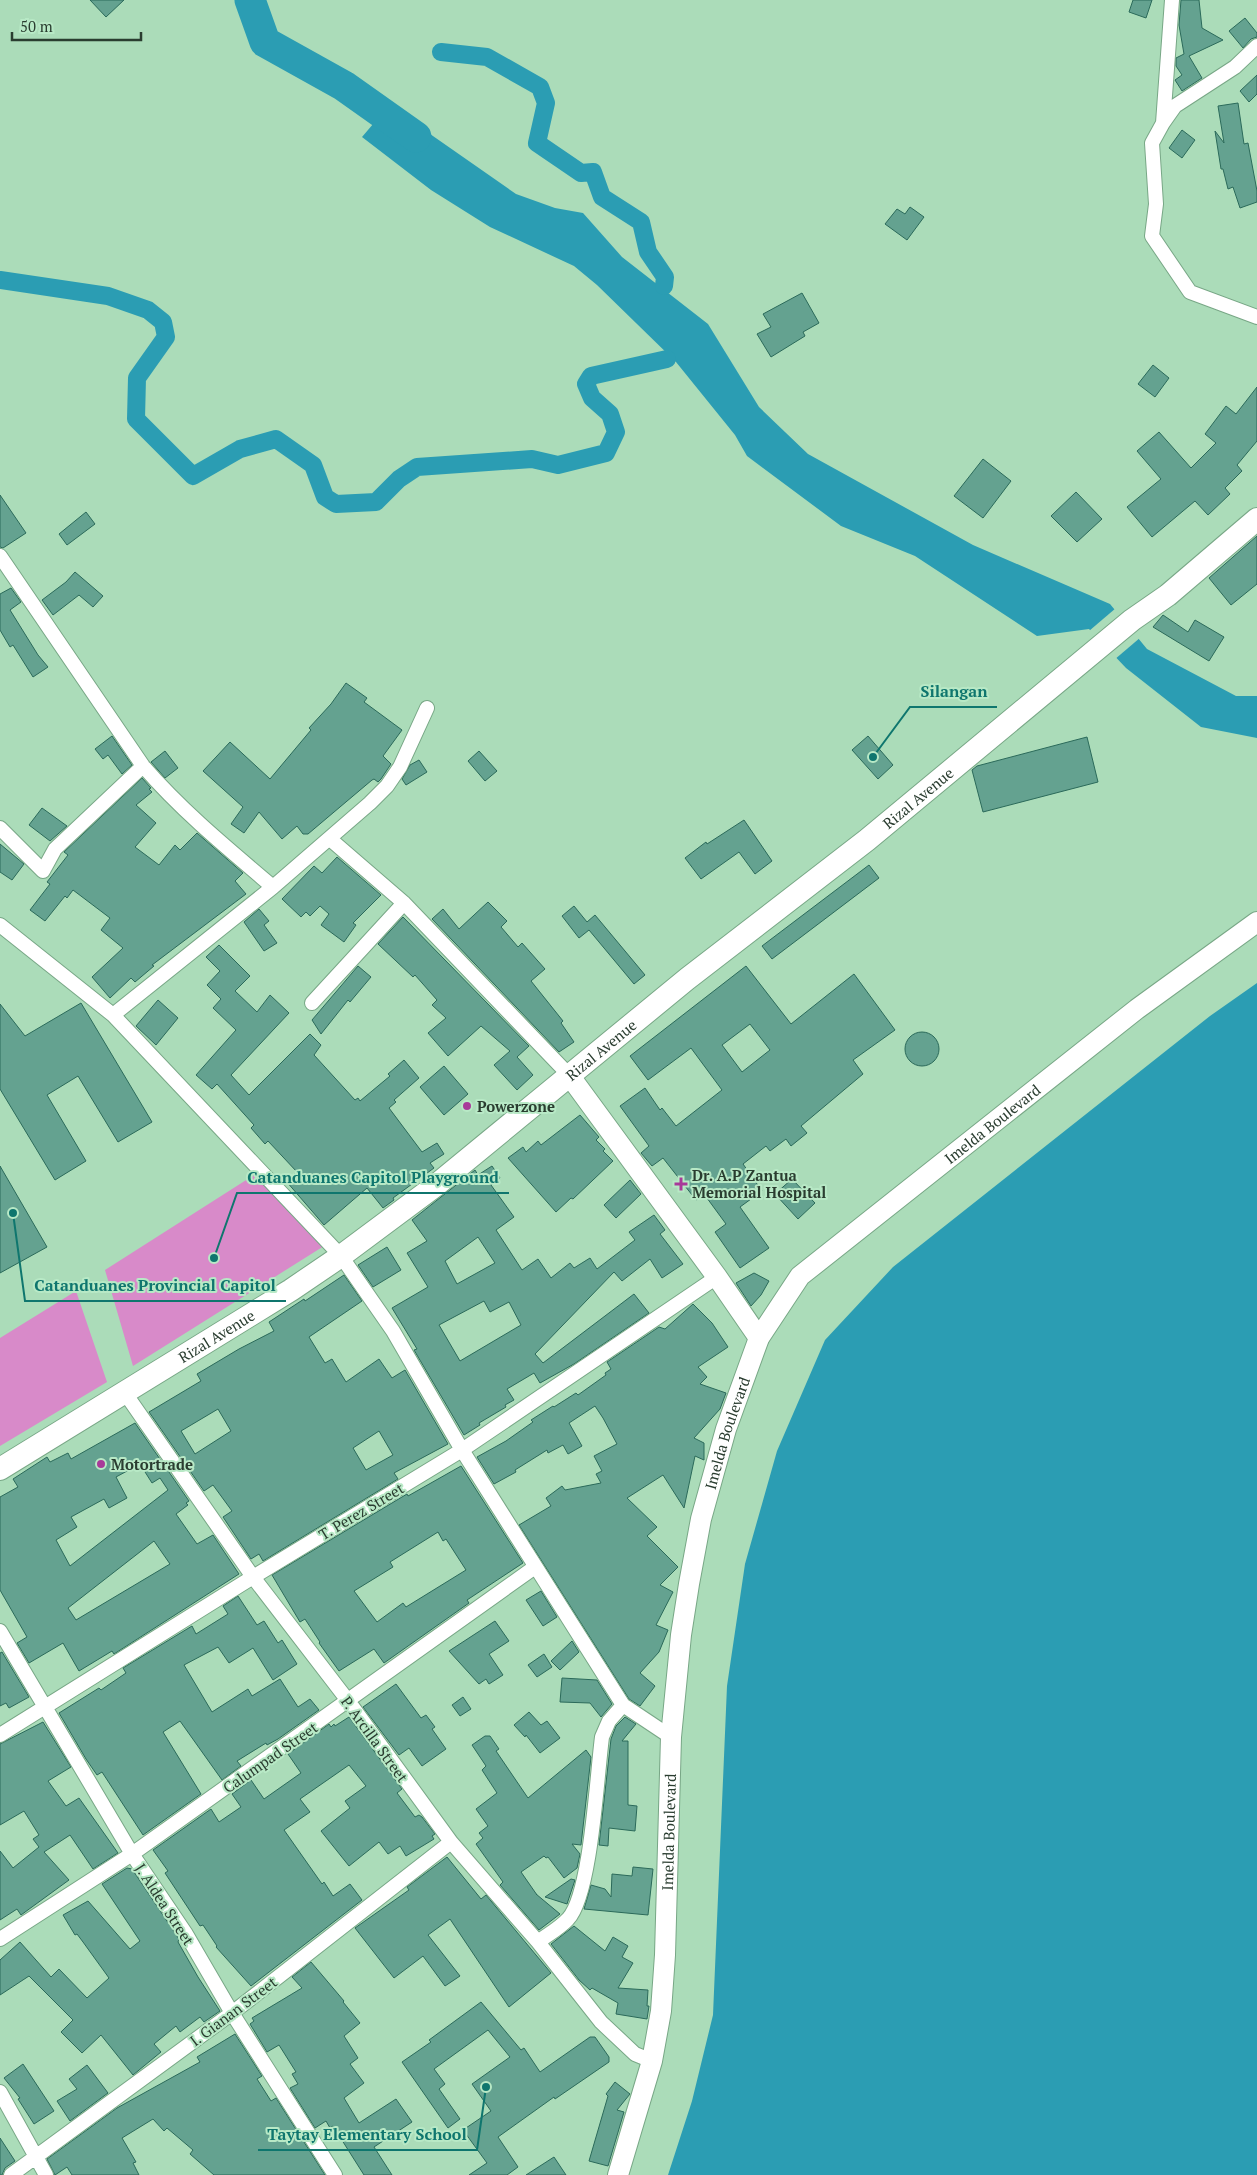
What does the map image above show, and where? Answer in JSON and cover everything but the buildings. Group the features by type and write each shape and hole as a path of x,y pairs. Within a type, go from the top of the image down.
{"main road":[{"name":"Rizal Avenue","path":"0,1469 246,1319 341,1256 435,1186 688,979 867,840 1132,620 1168,595 1257,519"},
{"name":"Imelda Boulevard","path":"618,2175 652,2061 663,1984 671,1737 681,1635 701,1519 726,1429 758,1338 800,1276 1137,1009 1257,922"},
{"path":"569,1075 717,1277 758,1338"}],"street":[{"path":"1163,123 1172,0"},
{"path":"1257,46 1235,67 1175,106 1152,143 1156,204 1152,236 1190,292 1257,317"},
{"path":"0,556 143,766 194,821 272,887"},
{"path":"113,1015 330,840 386,786 400,766 428,708"},
{"path":"0,828 43,871 55,849 143,766"},
{"path":"330,840 404,903 569,1075"},
{"path":"312,1003 404,903"},
{"path":"0,925 113,1015 341,1256 393,1331 462,1450 623,1706 671,1737"},
{"name":"T. Perez Street","path":"0,1735 253,1577 462,1450 717,1277"},
{"name":"P. Arcilla Street","path":"125,1393 253,1577 349,1702 451,1842 538,1942 601,2022 634,2054 652,2061"},
{"name":"Calumpad Street","path":"0,1939 132,1854 349,1702 535,1567"},
{"name":"J. Aldea Street","path":"0,1631 132,1854 186,1934 232,2013 335,2175"},
{"path":"538,1942 568,1919 580,1900 587,1865 602,1736 609,1721 623,1706"},
{"name":"I. Gianan Street","path":"11,2175 232,2013 451,1842"},
{"path":"0,2092 46,2175"}],"shaded area":[{"path":"257,1173 324,1246 133,1366 105,1270"},
{"path":"76,1291 107,1382 0,1446 0,1338"}],"water":[{"path":"391,103 410,120 516,194 555,208 583,213 622,257 708,324 759,407 808,454 973,545 1110,604 1147,649 1236,696 1257,696 1257,738 1201,727 1126,668 1089,629 1037,636 915,556 841,526 747,456 735,435 676,362 597,285 574,266 490,227 431,190 362,137"},
{"path":"1257,983 1257,2175 668,2175 692,2101 713,2015 727,1686 745,1564 777,1451 825,1340 893,1267 1210,1016"}],"pier":[{"path":"1116,608 1141,637 1114,660 1089,631"}],"waterway":[{"path":"250,0 265,42 344,86 416,137"},
{"path":"441,52 487,57 540,87 546,103 537,143 581,173 593,172 602,197 641,222 648,252 665,277 664,286"},
{"path":"0,280 108,296 148,310 163,322 166,337 137,378 136,419 193,476 240,449 276,439 313,465 325,497 336,504 376,502 399,479 417,467 532,459 558,465 606,453 616,432 610,414 592,398 586,384 591,376 667,359"}],"place":[{"name":"Silangan","path":"873,757"},
{"name":"Powerzone","path":"467,1106"},
{"name":"Dr. A.P Zantua Memorial Hospital","path":"681,1184"},
{"name":"Catanduanes Provincial Capitol","path":"13,1213"},
{"name":"Catanduanes Capitol Playground","path":"214,1258"},
{"name":"Motortrade","path":"101,1464"},
{"name":"Taytay Elementary School","path":"486,2087"}]}
